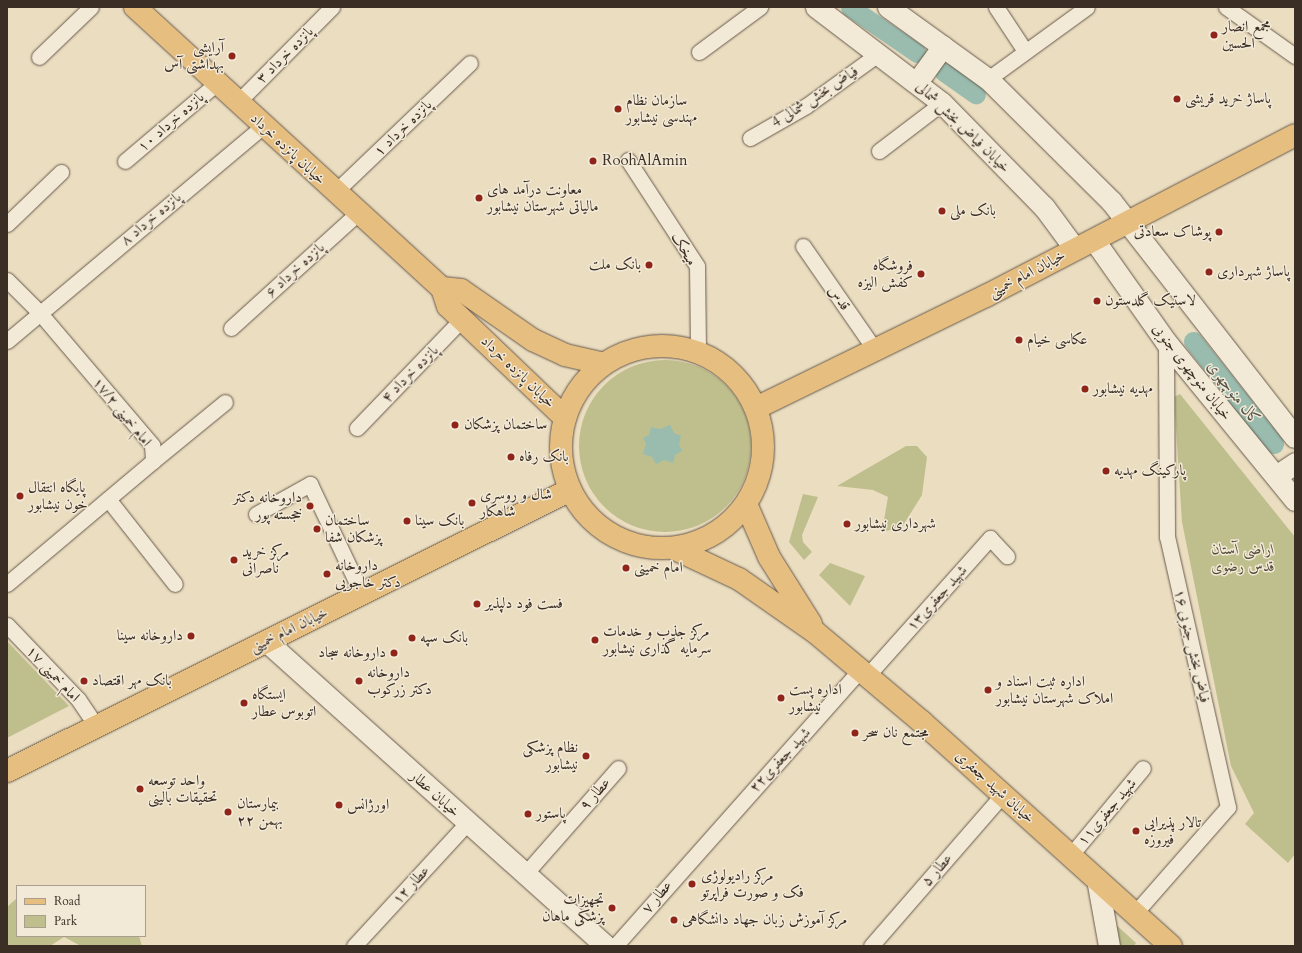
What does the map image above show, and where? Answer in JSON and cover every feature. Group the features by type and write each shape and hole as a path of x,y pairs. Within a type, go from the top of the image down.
{"main road":[{"name":"خیابان پانزده خرداد","path":"135,7 217,82 334,193 358,212 442,288 448,306 565,418"},
{"name":"خیابان امام خمینی","path":"756,408 1085,244 1295,135"},
{"name":"خیابان پانزده خرداد","path":"442,288 461,290 533,340 566,355 601,363"},
{"path":"669,345 698,351 722,364 742,384 756,408 764,450 761,471 746,504 724,528 700,542 673,548 648,548 613,535 584,511 570,490 561,442 565,418 574,396 601,363 639,348 669,345"},
{"name":"خیابان امام خمینی","path":"7,771 570,490"},
{"name":"خیابان شهید جعفری","path":"746,504 769,557 816,632"},
{"name":"خیابان شهید جعفری","path":"673,548 739,579 816,632 1002,794 1135,914 1162,943"}],"street":[{"path":"39,57 91,7"},
{"name":"پانزده خرداد ۳","path":"238,102 332,7"},
{"path":"699,52 760,7"},
{"name":"خیابان فیاض بخش شمالی","path":"816,7 917,82 942,103 1044,207 1085,244"},
{"path":"888,7 988,79 1111,201 1295,437"},
{"path":"996,7 1025,52"},
{"path":"988,79 1025,52 1068,13 1087,7"},
{"path":"1226,7 1295,56"},
{"path":"917,82 943,46"},
{"name":"فیاض بخش شمالی 4","path":"750,138 806,106 878,54"},
{"name":"پانزده خرداد ۱","path":"334,193 470,63"},
{"name":"پانزده خرداد ۱۰","path":"125,161 217,82"},
{"path":"878,151 942,103"},
{"name":"پانزده خرداد ۸","path":"7,341 39,312 263,126"},
{"name":"میخک","path":"628,160 697,266 698,351"},
{"path":"7,224 61,172"},
{"name":"پانزده خرداد ۶","path":"231,328 358,212"},
{"name":"خیابان منوچهری جنوبی","path":"1085,244 1295,500"},
{"name":"قدس","path":"803,246 875,350"},
{"name":"امام خمینی ۱۷/۲","path":"7,280 39,312 152,445 153,461 7,584"},
{"name":"پانزده خرداد ۴","path":"357,428 462,319"},
{"name":"فیاض بخش جنوبی ۱۶","path":"1135,914 1228,807 1167,537 1166,342"},
{"path":"153,461 225,402"},
{"path":"1276,476 1295,463"},
{"path":"256,514 310,484 362,594"},
{"path":"108,499 175,584"},
{"name":"شهید جعفری۱۳","path":"864,673 990,538 1007,556"},
{"name":"امام خمینی ۱۷","path":"7,626 78,699 96,726"},
{"name":"خیابان عطار","path":"266,641 467,823 606,946"},
{"name":"شهید جعفری۲۲","path":"698,848 864,673"},
{"name":"عطار ۹","path":"525,874 618,768"},
{"name":"شهید جعفری۱۱","path":"1070,856 1143,768"},
{"name":"عطار ۵","path":"871,946 1002,794"},
{"name":"عطار ۱۲","path":"354,946 467,823"},
{"name":"عطار ۷","path":"615,946 698,848"},
{"path":"1097,880 1109,946"}],"green space":[{"path":"665,360 682,362 698,367 713,375 726,385 736,398 744,413 749,429 751,446 749,463 744,479 736,494 726,507 713,517 698,525 682,530 665,532 648,530 632,525 617,517 604,507 594,494 586,479 581,463 579,446 581,429 586,413 594,398 604,385 617,375 632,367 648,362"},
{"name":"اراضی آستان قدس رضوی","path":"1180,394 1295,537 1295,854 1288,863 1245,824 1254,813 1231,766 1182,522 1174,397"},
{"path":"906,446 917,446 927,457 922,495 902,527 882,532 888,497 873,490 837,486"},
{"path":"803,494 818,497 802,535 803,542 812,552 804,560 789,542"},
{"path":"830,563 865,576 850,606 819,575"},
{"path":"7,641 69,706 7,738"},
{"path":"16,899 16,937 64,937 50,946 7,946 7,907"},
{"path":"1113,922 1136,943 1134,946 1115,946"},
{"path":"64,937 139,937 142,946 81,946"}],"shaded area":[{"path":"670,425 674,433 681,436 679,444 682,451 675,455 673,463 664,460 656,464 652,457 643,454 646,444 643,438 649,435 651,427 660,429"}],"waterway":[{"name":"کال منوچهری","path":"850,7 917,53"},
{"name":"کال منوچهری","path":"944,72 976,94"},
{"name":"کال منوچهری","path":"1193,341 1274,444"}],"place":[{"name":"مجمع انصار الحسین","path":"1214,35"},
{"name":"آرایشی بهداشتی آس","path":"232,56"},
{"name":"پاساژ خرید قریشی","path":"1177,99"},
{"name":"سازمان نظام مهندسی نیشابور","path":"618,109"},
{"name":"RoohAlAmin","path":"593,161"},
{"name":"معاونت درآمد های مالیاتی شهرستان نیشابور","path":"479,198"},
{"name":"بانک ملی","path":"942,211"},
{"name":"پوشاک سعادتی","path":"1219,232"},
{"name":"بانک ملت","path":"649,265"},
{"name":"پاساژ شهرداری","path":"1209,272"},
{"name":"فروشگاه کفش الیزه","path":"921,274"},
{"name":"لاستیک گلدستون","path":"1097,301"},
{"name":"عکاسی خیام","path":"1019,340"},
{"name":"مهدیه نیشابور","path":"1085,389"},
{"name":"ساختمان پزشکان","path":"455,425"},
{"name":"بانک رفاه","path":"511,457"},
{"name":"پارکینگ مهدیه","path":"1106,471"},
{"name":"پایگاه انتقال خون نیشابور","path":"20,496"},
{"name":"شال و روسری شاهکار","path":"472,503"},
{"name":"داروخانه دکتر خجسته پور","path":"310,506"},
{"name":"بانک سینا","path":"407,521"},
{"name":"شهرداری نیشابور","path":"847,524"},
{"name":"ساختمان پزشکان شفا","path":"317,529"},
{"name":"مرکز خرید ناصرانی","path":"234,560"},
{"name":"امام خمینی","path":"626,568"},
{"name":"داروخانه دکتر خاجویی","path":"327,574"},
{"name":"فست فود دلپذیر","path":"477,604"},
{"name":"داروخانه سینا","path":"191,636"},
{"name":"بانک سپه","path":"412,638"},
{"name":"مرکز جذب و خدمات سرمایه گذاری نیشابور","path":"595,640"},
{"name":"داروخانه سجاد","path":"394,653"},
{"name":"بانک مهر اقتصاد","path":"84,681"},
{"name":"داروخانه دکتر زرکوب","path":"359,681"},
{"name":"اداره ثبت اسناد و املاک شهرستان نیشابور","path":"988,690"},
{"name":"اداره پست نیشابور","path":"781,698"},
{"name":"ایستگاه اتوبوس عطار","path":"244,703"},
{"name":"مجتمع نان سحر","path":"855,733"},
{"name":"نظام پزشکی نیشابور","path":"586,756"},
{"name":"واحد توسعه تحقیقات بالینی","path":"140,789"},
{"name":"اورژانس","path":"339,805"},
{"name":"بیمارستان ۲۲ بهمن","path":"228,812"},
{"name":"پاستور","path":"528,814"},
{"name":"تالار پذیرایی فیروزه","path":"1136,831"},
{"name":"مرکز رادیولوژی فک و صورت فراپرتو","path":"692,884"},
{"name":"تجهیزات پزشکی ماهان","path":"612,908"},
{"name":"مرکز آموزش زبان جهاد دانشگاهی","path":"674,920"}]}
